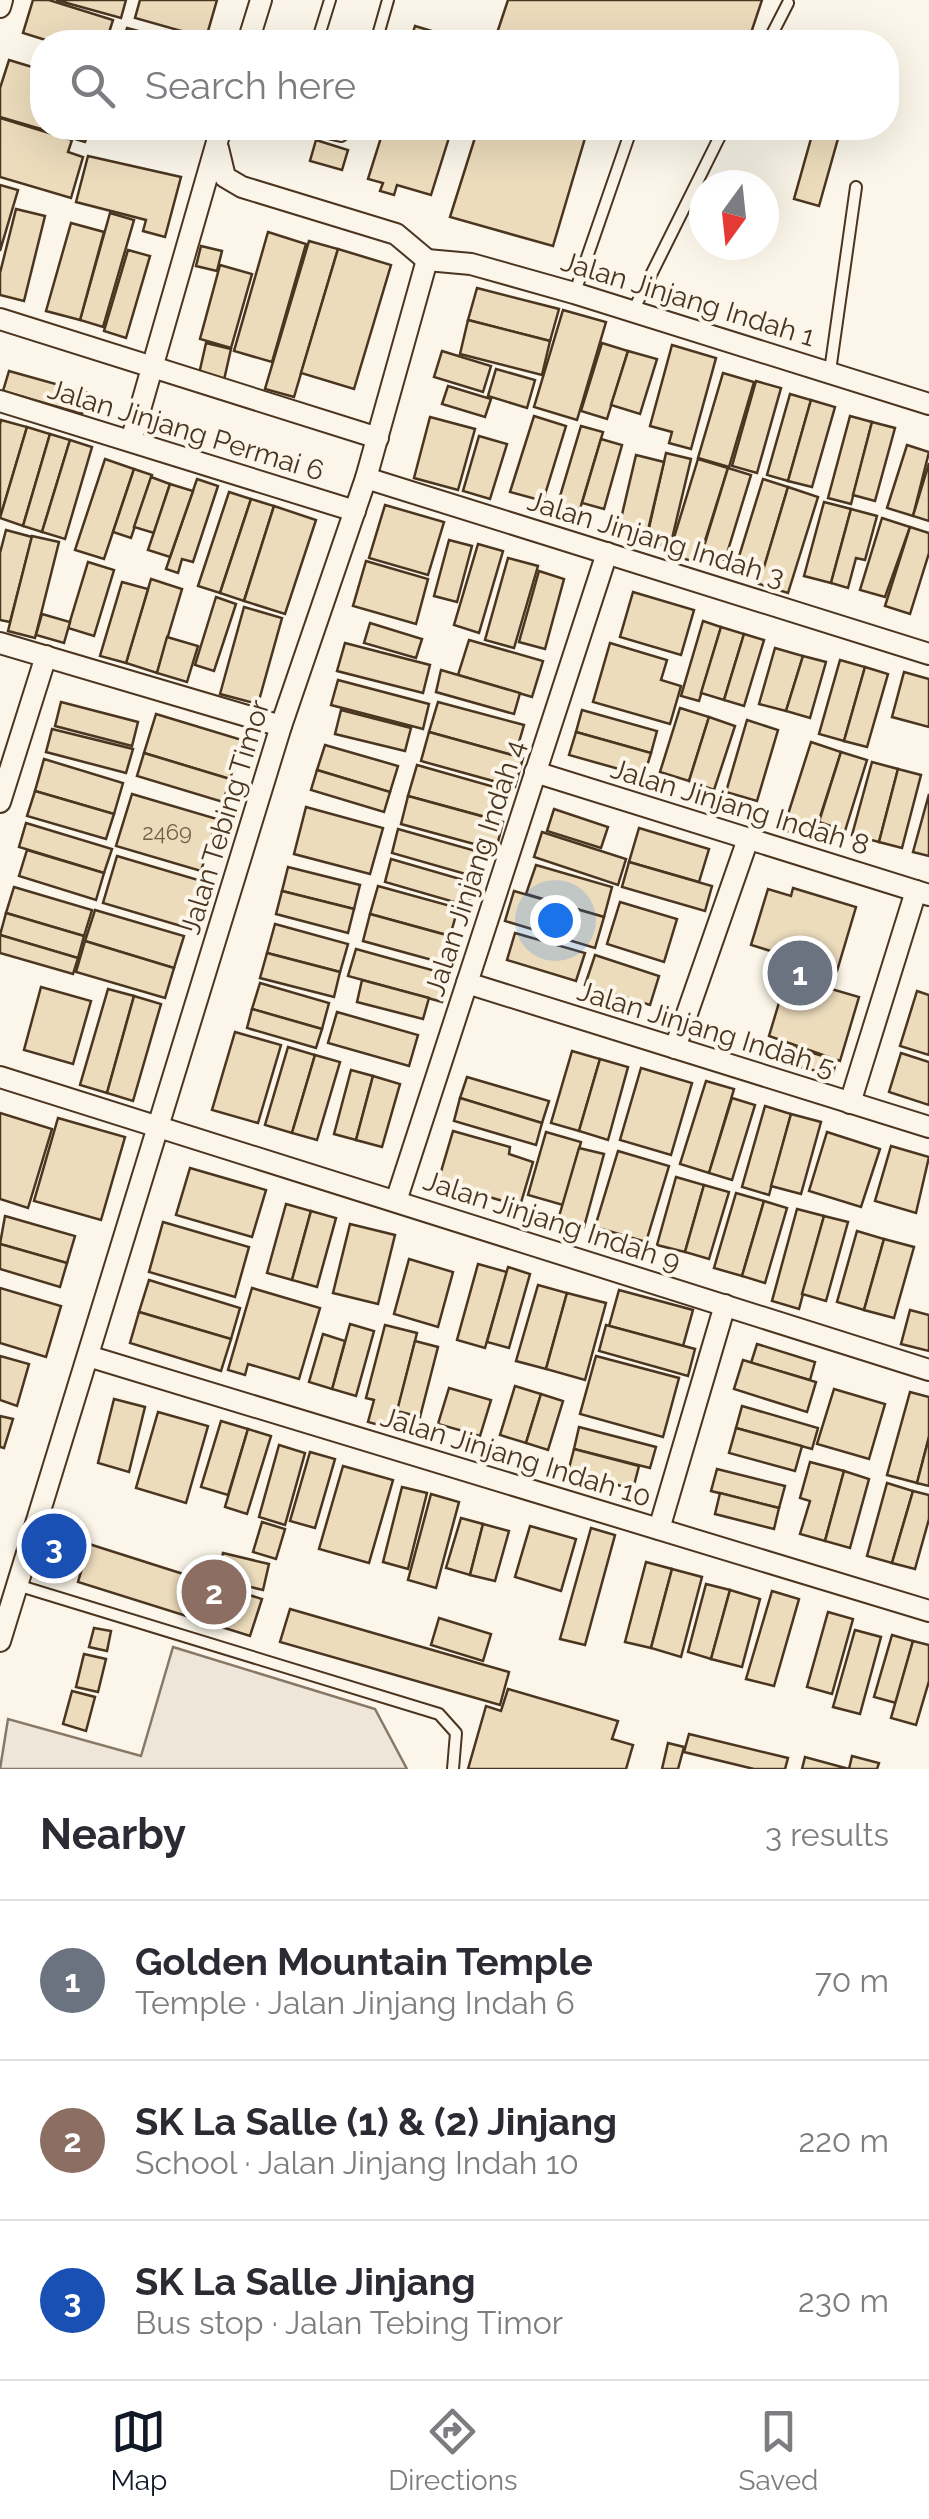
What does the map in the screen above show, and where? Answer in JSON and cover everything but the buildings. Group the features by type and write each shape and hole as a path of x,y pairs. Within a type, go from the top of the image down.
{"street":[{"path":"0,7 2,0"},
{"path":"252,30 261,0"},
{"path":"131,441 217,140"},
{"path":"219,140 219,164 225,178 242,187 396,234 427,260"},
{"name":"Jalan Jinjang Indah 1","path":"427,260 471,264 830,370 929,404"},
{"name":"Jalan Tebing Timor","path":"0,1642 281,726 366,478 427,260"},
{"path":"0,320 378,438"},
{"name":"Jalan Jinjang Permai 6","path":"0,401 355,511"},
{"name":"Jalan Jinjang Indah 3","path":"366,478 929,654"},
{"name":"Jalan Jinjang Indah 4","path":"396,1201 607,553"},
{"path":"0,642 281,726"},
{"path":"0,802 46,656"},
{"name":"Jalan Jinjang Indah 8","path":"536,772 922,893"},
{"path":"676,1048 748,838"},
{"path":"850,1103 922,893"},
{"name":"Jalan Jinjang Indah 5","path":"467,983 929,1128"},
{"name":"Jalan Jinjang Indah 9","path":"0,1076 929,1370"},
{"path":"659,1529 725,1305"},
{"name":"Jalan Jinjang Indah 10","path":"88,1356 929,1611"}],"lane":[{"path":"321,30 330,0"},
{"path":"379,30 388,0"},
{"path":"774,30 788,3"},
{"path":"574,294 628,140"},
{"path":"632,314 718,140"},
{"path":"830,370 856,187"},
{"path":"17,1585 438,1714 456,1734 453,1769"}],"shaded area":[{"path":"173,1647 375,1709 407,1769 0,1769 8,1719 141,1756"}],"place":[{"name":"Golden Mountain Temple","path":"800,973"},
{"name":"SK La Salle Jinjang","path":"54,1546"},
{"name":"SK La Salle (1) & (2) Jinjang","path":"214,1592"}]}
